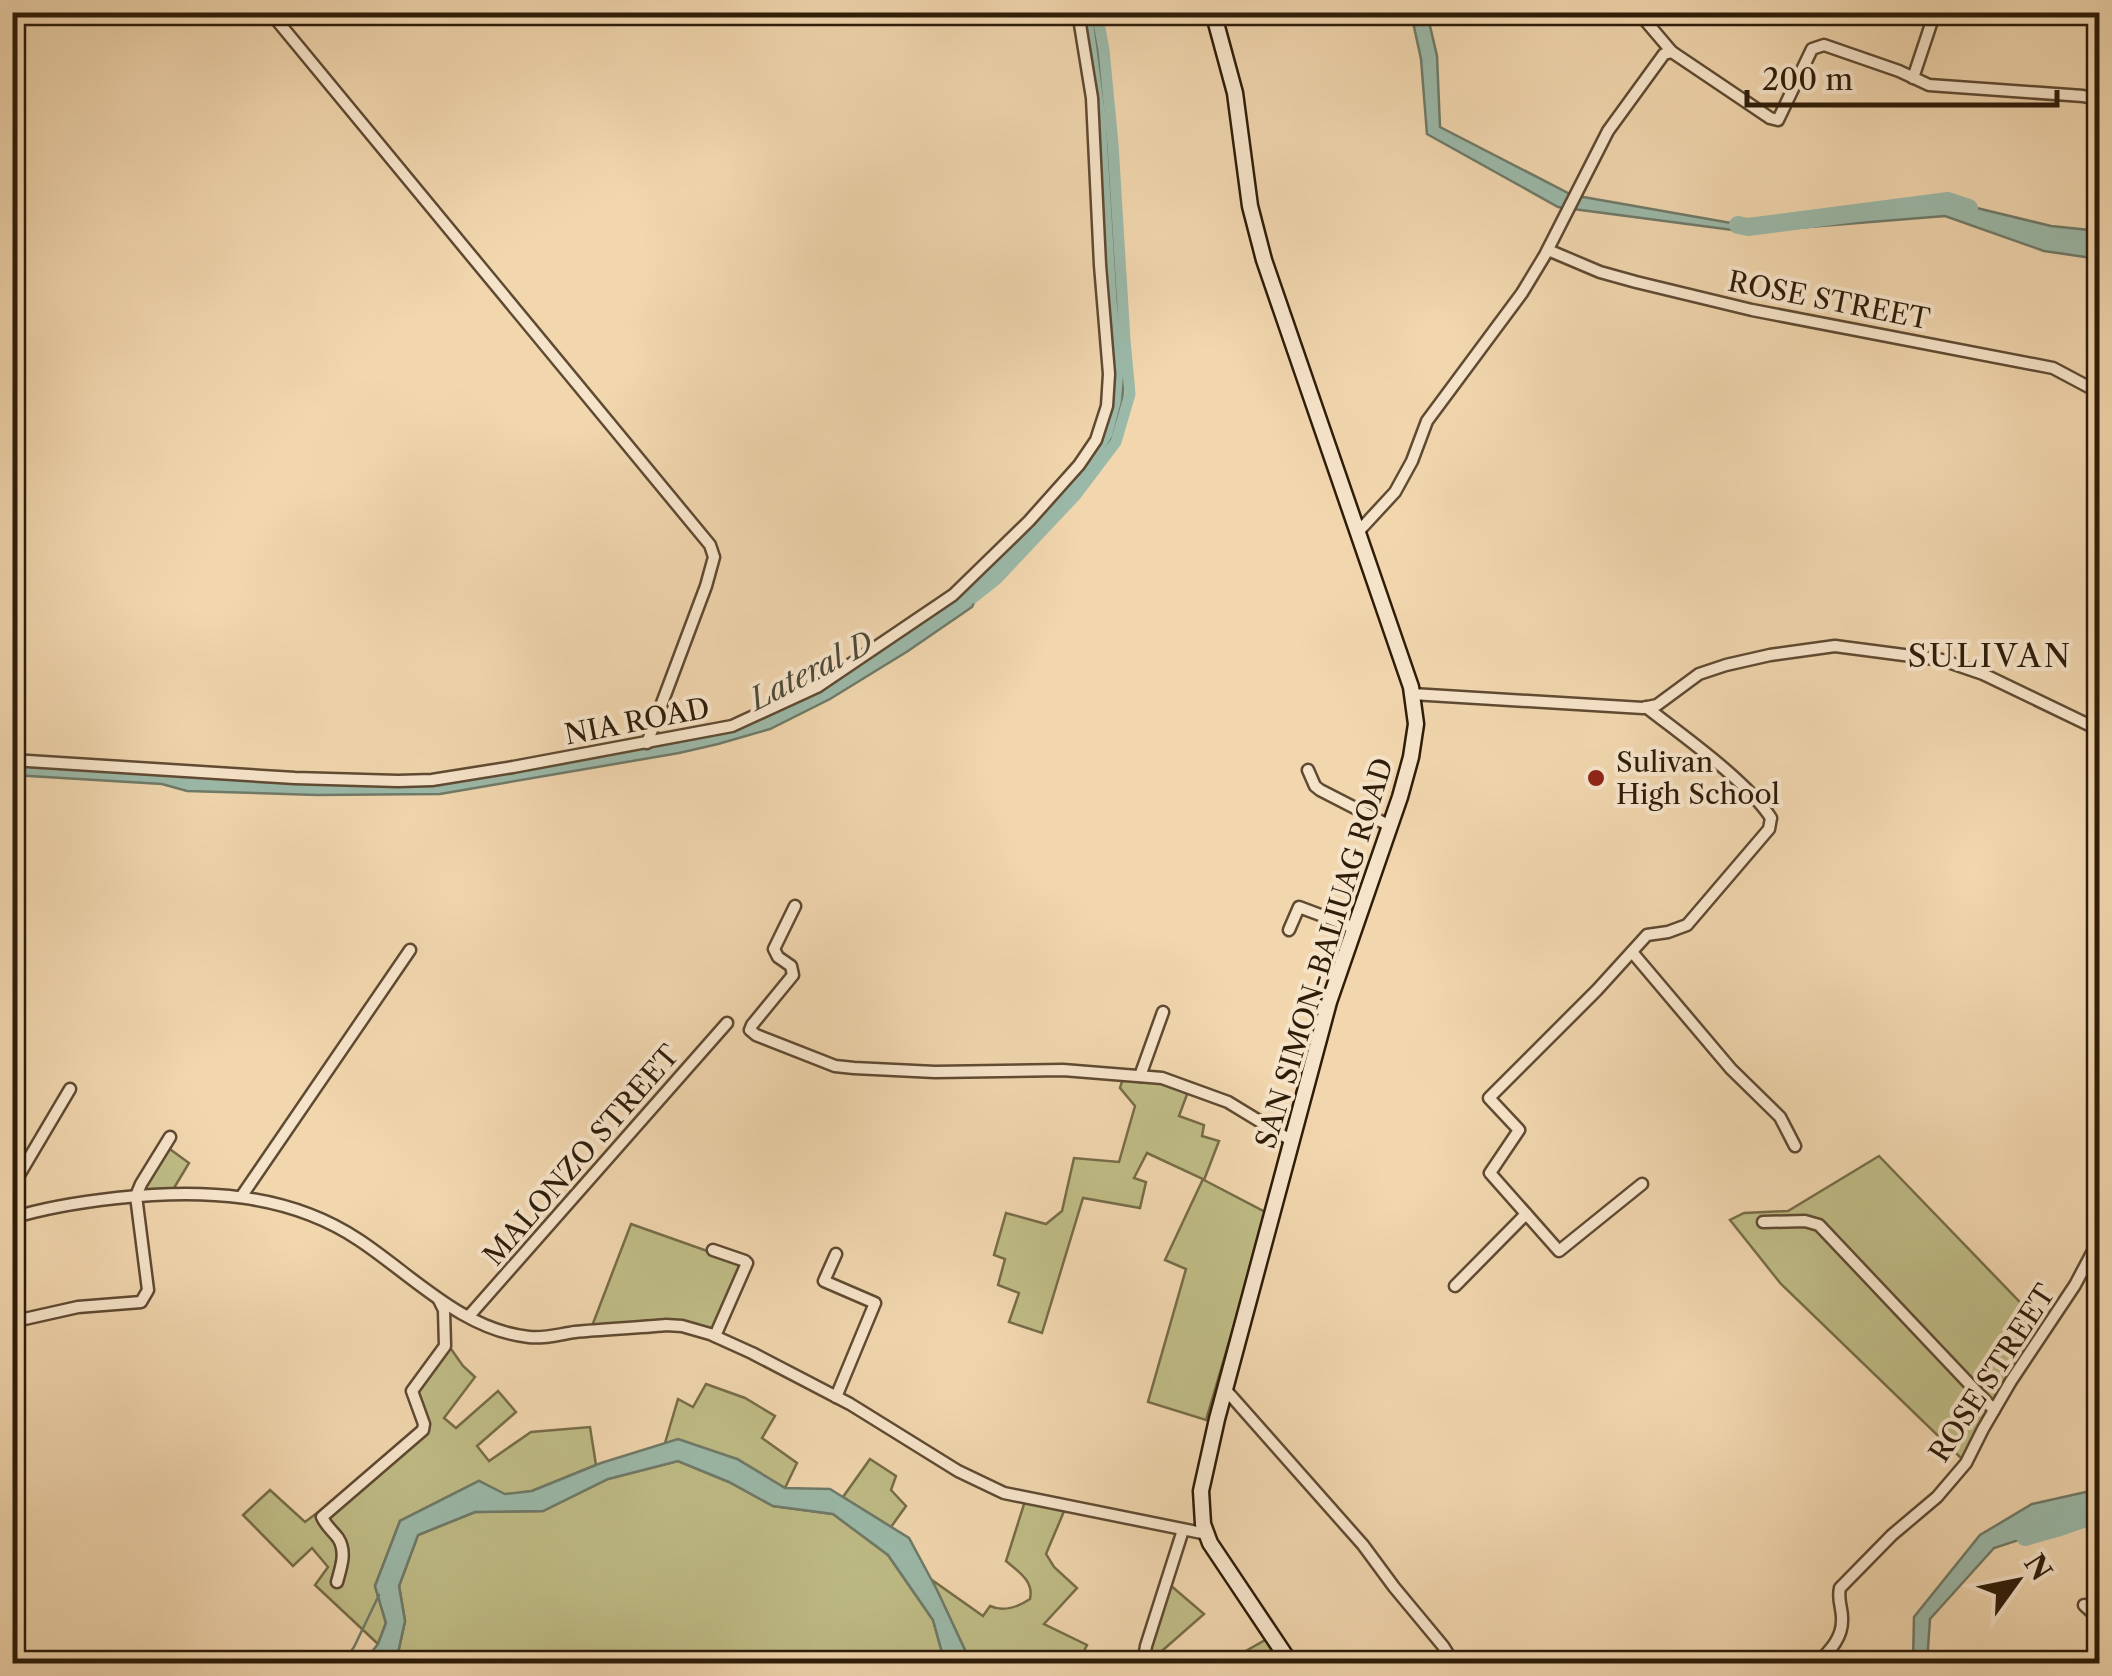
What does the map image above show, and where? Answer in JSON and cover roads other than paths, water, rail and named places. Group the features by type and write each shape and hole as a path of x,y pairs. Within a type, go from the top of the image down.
{"main road":[{"name":"SAN SIMON-BALIUAG ROAD","path":"1213,12 1235,93 1250,206 1264,260 1412,694 1416,724 1412,757 1329,1002 1201,1491 1207,1534 1290,1664"}],"street":[{"path":"270,12 710,546 714,557 706,586 647,743"},
{"name":"NIA ROAD","path":"12,760 295,778 415,781 647,743 732,726 817,687 968,584 1065,483 1096,440 1107,406 1109,374 1092,98 1078,12"},
{"path":"1638,12 1672,52 1724,89 1778,120 1812,48 1818,45 1832,46 1929,85 2100,100"},
{"path":"1913,78 1935,12"},
{"path":"1358,532 1395,492 1427,421 1510,311 1548,250 1608,131 1664,54 1672,52"},
{"name":"ROSE STREET","path":"1548,250 1600,272 1736,306 2052,368 2100,393"},
{"path":"1412,694 1646,707 1658,704 1699,674 1726,665 1835,646 1942,660 1983,674 2088,724 2100,720"},
{"path":"1642,1184 1559,1251 1490,1172 1519,1130 1489,1098 1647,936 1687,925 1771,824 1767,812 1753,796 1646,707"},
{"path":"1308,770 1320,790 1390,826"},
{"path":"795,906 774,949 791,966 793,974 752,1025 750,1030 756,1035 835,1066 935,1072 1063,1070 1162,1078 1220,1098 1292,1141"},
{"path":"1289,930 1299,906 1354,928"},
{"path":"241,1197 410,950"},
{"path":"1632,952 1731,1069 1780,1117 1795,1146"},
{"path":"1140,1076 1162,1012"},
{"name":"MALONZO STREET","path":"469,1316 726,1023"},
{"path":"12,1187 70,1089"},
{"path":"20,1320 78,1307 142,1302 148,1290 136,1196 170,1136"},
{"path":"12,1218 41,1209 136,1196 196,1193 241,1197 305,1211 357,1238 438,1299 497,1329 531,1338 682,1326 752,1353 836,1397 958,1471 1004,1493 1207,1534"},
{"path":"1455,1286 1526,1214"},
{"path":"1762,1222 1805,1221 1819,1226 1994,1410"},
{"name":"ROSE STREET","path":"1817,1664 1840,1635 1840,1588 1892,1535 1937,1497 1966,1463 1994,1410 2076,1285 2100,1238"},
{"path":"713,1250 747,1263 715,1336"},
{"path":"836,1254 824,1281 875,1303 836,1397"},
{"path":"337,1582 342,1544 322,1516 423,1430 412,1391 446,1346 444,1310 438,1299"},
{"path":"1225,1390 1363,1545 1443,1646 1448,1664"},
{"path":"1143,1664 1184,1530"},
{"path":"2084,1606 2100,1620"}],"waterway":[{"name":"Lateral D","path":"973,598 996,580 1076,495 1116,442 1130,394 1113,144 1097,12"},
{"path":"1738,225 1748,227 1948,201 1969,208"},
{"path":"2025,1537 2100,1513"},
{"path":"342,1664 379,1595"}],"place":[{"name":"Sulivan High School","path":"1596,778"}],"district":[{"name":"SULIVAN","path":"1990,655"}]}
